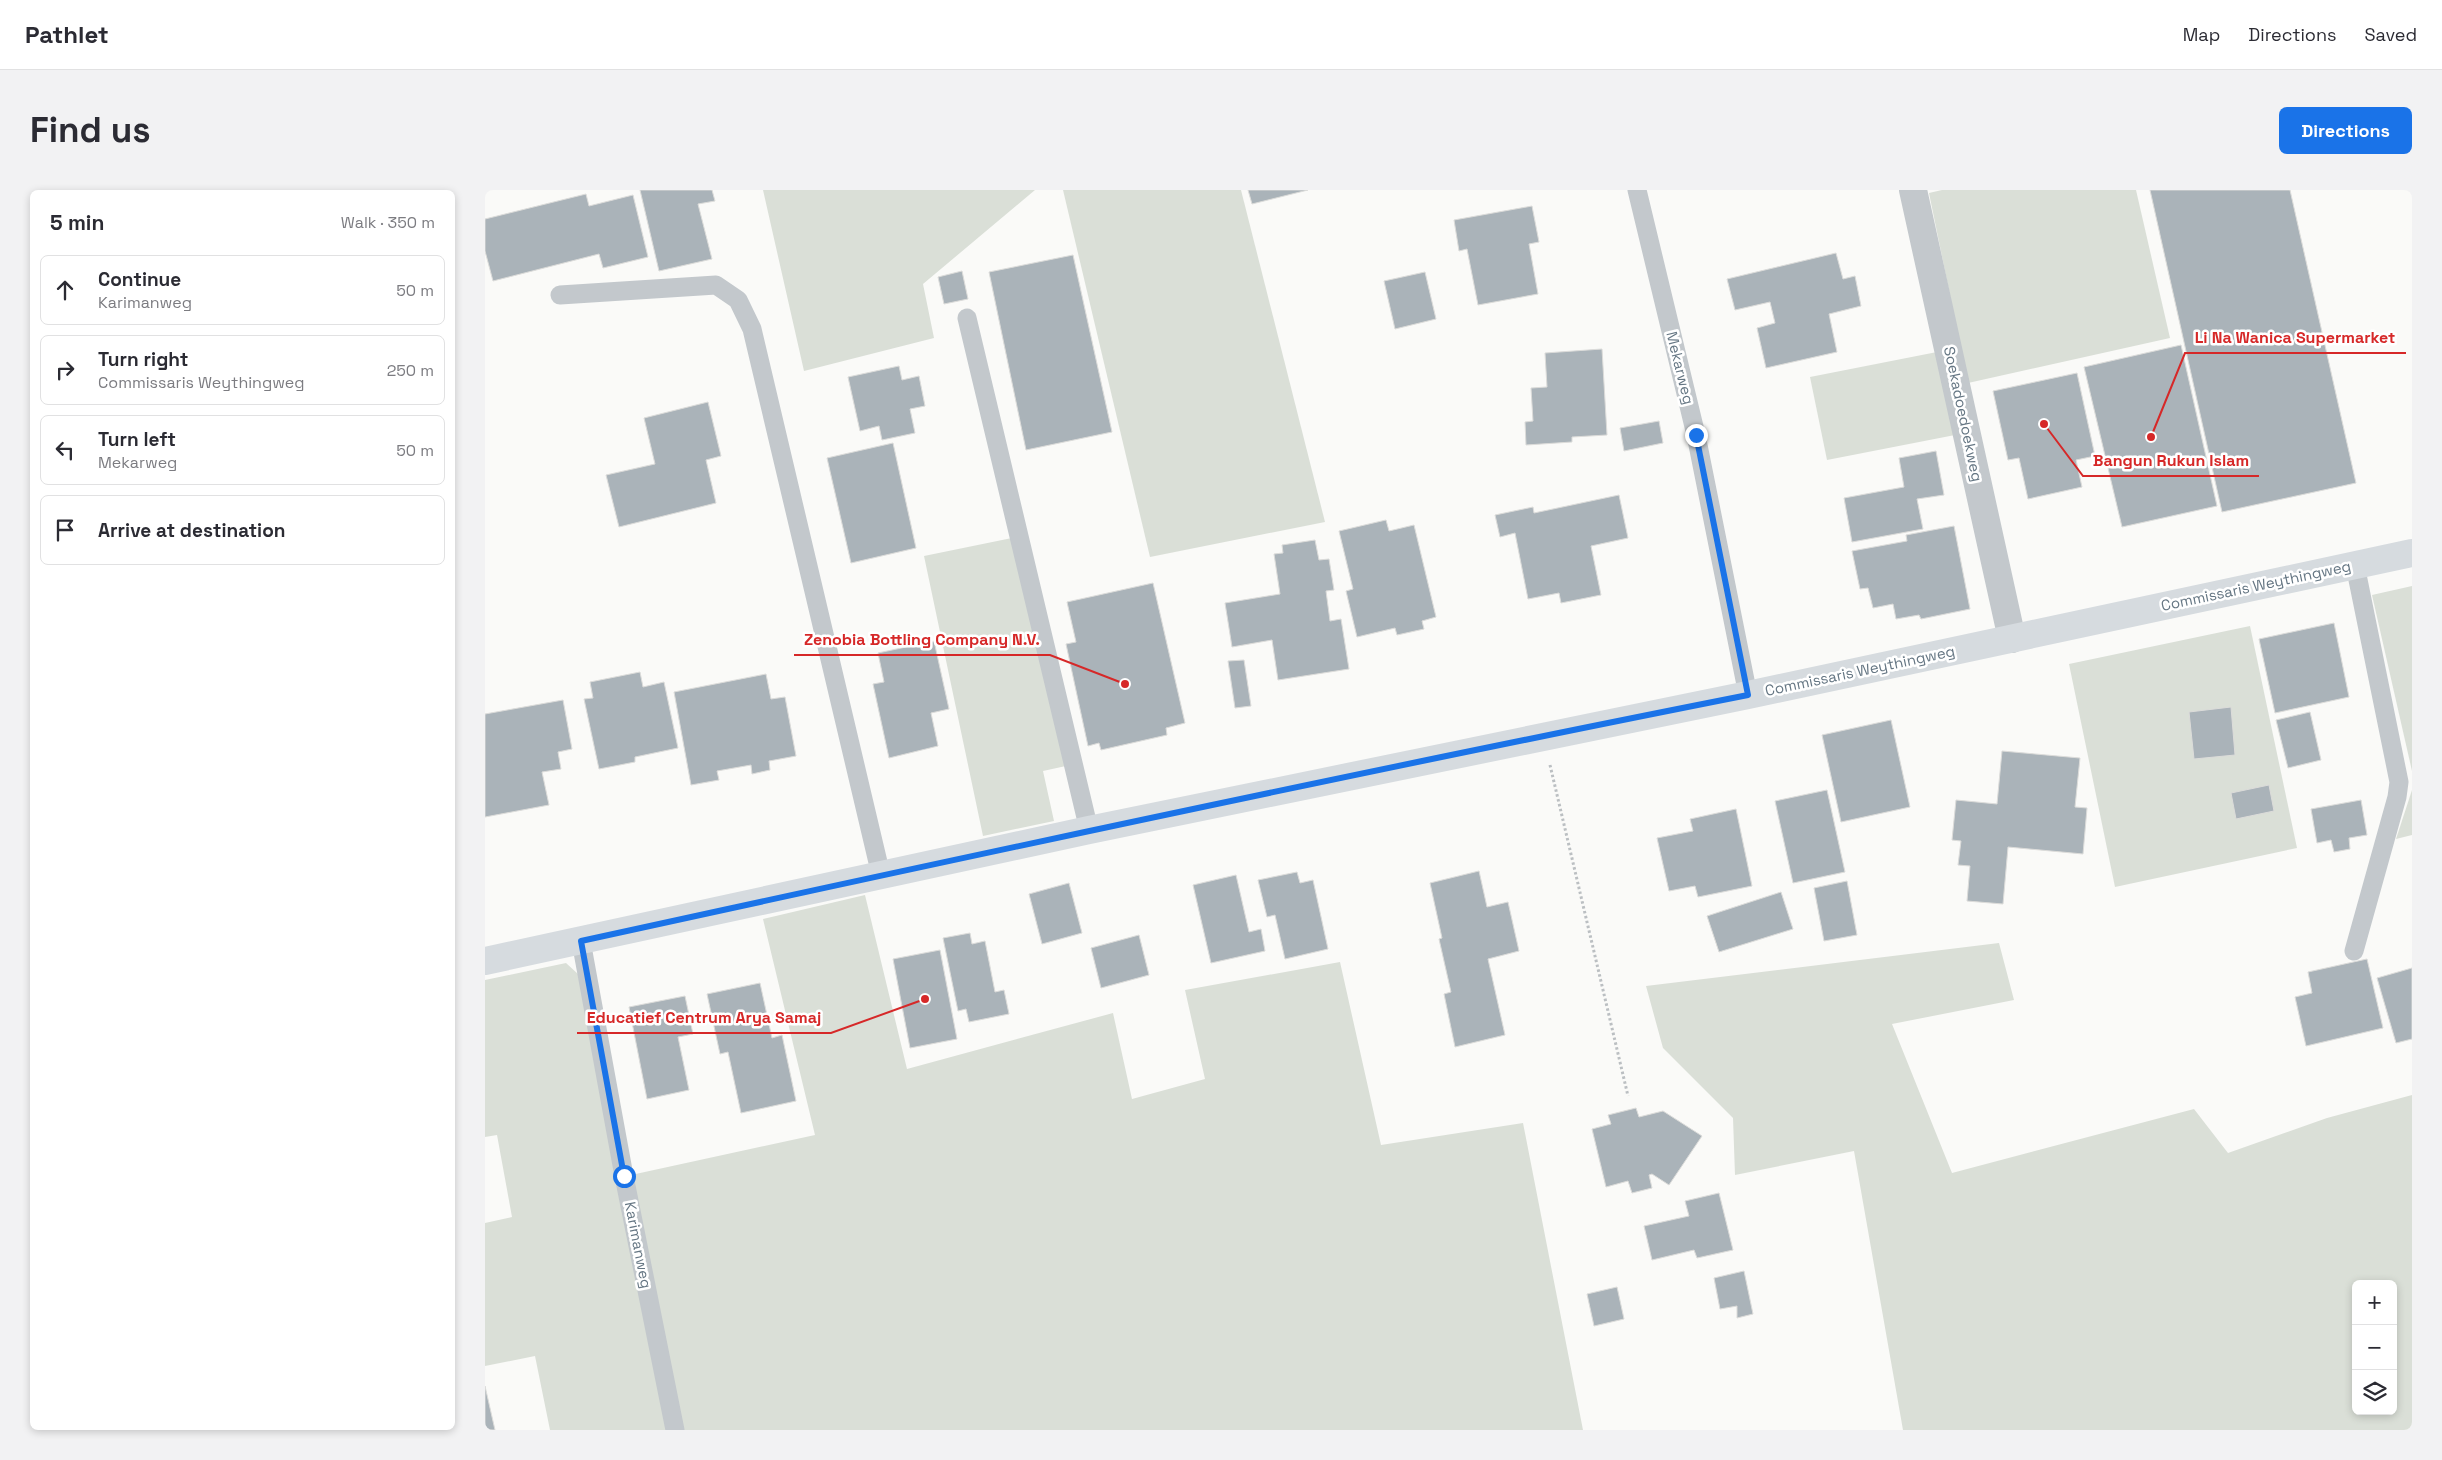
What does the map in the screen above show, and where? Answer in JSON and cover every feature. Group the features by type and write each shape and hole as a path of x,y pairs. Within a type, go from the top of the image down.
{"main road":[{"name":"Commissaris Weythingweg","path":"485,961 1089,830 1543,735 1748,695 2412,553"}],"street":[{"name":"Soekadoedoekweg","path":"1913,190 2012,639"}],"lane":[{"name":"Mekarweg","path":"1637,190 1696,435 1748,695"},
{"path":"560,295 716,285 737,300 752,330 881,875"},
{"path":"967,318 1089,830"},
{"path":"2354,951 2397,797 2399,782 2355,565"},
{"name":"Karimanweg","path":"581,941 626,1186 675,1430"}],"path":[{"path":"1543,735 1627,1096"}],"shaded area":[{"path":"763,190 1035,190 923,284 934,338 804,371"},
{"path":"1063,190 1241,190 1325,522 1150,557"},
{"path":"1942,190 2136,190 2170,338 1968,383 1929,193"},
{"path":"1937,352 1955,435 1827,460 1810,377"},
{"path":"1027,535 1075,764 1043,771 1054,821 983,836 924,556"},
{"path":"2412,586 2412,771 2372,595"},
{"path":"2250,626 2297,848 2115,887 2069,664"},
{"path":"2412,790 2412,835 2396,839"},
{"path":"865,895 907,1069 1113,1013 1132,1099 1205,1079 1185,990 1340,962 1381,1145 1523,1123 1583,1430 682,1430 631,1175 815,1135 763,919"},
{"path":"1999,943 2014,1000 1892,1024 1952,1173 2194,1109 2228,1153 2327,1118 2412,1095 2412,1430 1903,1430 1854,1151 1735,1175 1733,1118 1663,1048 1646,986"},
{"path":"566,963 578,974 666,1430 550,1430 535,1356 485,1366 485,1223 512,1217 497,1135 485,1137 485,980"}],"building":[{"path":"640,190 712,190 715,201 698,204 712,259 659,271"},
{"path":"1248,190 1308,190 1252,204"},
{"path":"2150,190 2290,190 2356,483 2222,512"},
{"path":"586,194 589,206 633,195 648,257 603,268 599,254 493,281 485,251 485,219"},
{"path":"1532,206 1539,242 1529,244 1538,294 1478,305 1467,249 1459,251 1454,220"},
{"path":"1836,253 1843,279 1855,276 1861,306 1829,314 1837,352 1766,368 1757,328 1775,323 1770,302 1735,310 1727,279"},
{"path":"1073,255 1112,432 1026,450 989,272"},
{"path":"962,271 968,299 944,304 938,277"},
{"path":"1425,272 1436,319 1395,329 1384,281"},
{"path":"2181,345 2217,506 2122,527 2084,367"},
{"path":"1602,349 1607,435 1572,437 1572,442 1526,445 1525,422 1533,421 1531,388 1547,387 1545,353"},
{"path":"899,366 902,380 919,376 925,406 910,409 915,433 882,440 879,426 860,431 848,377"},
{"path":"2077,373 2095,456 2076,460 2082,487 2028,499 2019,458 2008,460 1993,391"},
{"path":"708,402 721,456 706,460 716,503 619,527 606,475 655,464 644,418"},
{"path":"1659,421 1663,443 1624,451 1620,428"},
{"path":"893,443 916,548 851,563 827,458"},
{"path":"1936,451 1944,495 1917,499 1923,529 1852,542 1844,498 1904,487 1899,458"},
{"path":"1619,495 1628,538 1591,546 1601,595 1561,603 1559,593 1528,599 1515,533 1500,537 1495,515 1533,507 1534,513"},
{"path":"1386,520 1389,531 1414,525 1436,617 1422,621 1424,629 1397,635 1395,628 1357,637 1346,591 1353,589 1339,531"},
{"path":"1954,526 1970,609 1921,619 1919,615 1896,619 1893,604 1873,608 1868,588 1860,589 1852,551 1907,541 1906,535"},
{"path":"1315,540 1319,560 1329,559 1334,590 1326,591 1330,621 1341,619 1349,669 1278,680 1272,640 1232,647 1225,603 1280,594 1274,554 1283,553 1282,545"},
{"path":"1153,583 1185,723 1166,728 1167,735 1101,750 1099,743 1088,746 1066,644 1076,642 1067,602"},
{"path":"2334,623 2349,697 2275,713 2259,639"},
{"path":"934,641 949,709 931,713 938,746 889,758 873,684 884,682 878,653"},
{"path":"1244,660 1251,706 1235,708 1228,661"},
{"path":"640,672 643,687 664,682 678,748 635,757 635,762 599,769 584,699 593,698 590,682"},
{"path":"766,674 771,699 785,697 796,756 769,761 770,770 752,774 751,765 717,771 719,780 691,785 674,692"},
{"path":"563,700 572,749 558,752 561,769 542,772 549,805 485,817 485,714"},
{"path":"2231,707 2235,755 2194,759 2189,712"},
{"path":"2310,712 2321,760 2288,768 2276,720"},
{"path":"1891,720 1910,807 1841,822 1822,735"},
{"path":"2002,751 2080,758 2075,807 2087,808 2083,854 2008,847 2003,904 1967,901 1970,866 1958,865 1961,841 1952,840 1956,800 1997,804"},
{"path":"2269,785 2274,811 2236,819 2231,793"},
{"path":"1827,790 1845,872 1793,883 1775,801"},
{"path":"2361,800 2367,835 2349,838 2350,849 2334,852 2331,840 2317,843 2311,809"},
{"path":"1736,809 1752,886 1698,897 1695,886 1669,891 1657,838 1693,831 1690,819"},
{"path":"1479,871 1487,907 1508,902 1519,951 1488,959 1505,1035 1455,1047 1444,994 1451,992 1439,939 1442,938 1430,883"},
{"path":"1297,872 1300,883 1313,880 1328,949 1285,959 1275,915 1267,917 1258,880"},
{"path":"1236,875 1249,932 1261,929 1265,951 1211,963 1193,885"},
{"path":"1847,881 1857,935 1824,941 1814,888"},
{"path":"1069,883 1082,933 1042,944 1029,894"},
{"path":"1781,892 1793,929 1719,952 1707,916"},
{"path":"970,933 972,944 985,941 995,992 1004,990 1009,1014 969,1022 966,1009 958,1011 943,938"},
{"path":"1139,935 1149,975 1101,988 1091,948"},
{"path":"940,950 957,1039 910,1048 893,959"},
{"path":"2367,959 2383,1028 2306,1046 2295,997 2312,993 2308,972"},
{"path":"2412,968 2412,1039 2396,1043 2377,978"},
{"path":"760,983 772,1038 782,1035 796,1101 741,1113 728,1052 720,1054 707,994"},
{"path":"685,996 693,1034 678,1037 689,1090 647,1099 629,1007"},
{"path":"1636,1108 1639,1117 1663,1111 1702,1136 1669,1185 1652,1174 1649,1175 1652,1188 1632,1193 1628,1181 1606,1187 1592,1129 1611,1124 1608,1115"},
{"path":"1719,1193 1733,1250 1697,1258 1694,1250 1652,1260 1644,1226 1689,1216 1685,1201"},
{"path":"1744,1271 1753,1314 1737,1318 1737,1306 1720,1309 1714,1278"},
{"path":"1617,1287 1624,1319 1594,1326 1587,1294"},
{"path":"485,1386 495,1430 485,1430"}],"place":[{"name":"Bangun Rukun Islam","path":"2044,424"},
{"name":"Li Na Wanica Supermarket","path":"2151,437"},
{"name":"Zenobia Bottling Company N.V.","path":"1125,684"},
{"name":"Educatief Centrum Arya Samaj","path":"925,999"}],"route":[{"path":"624,1176 581,941 1089,830 1543,735 1748,695 1696,435"}]}
